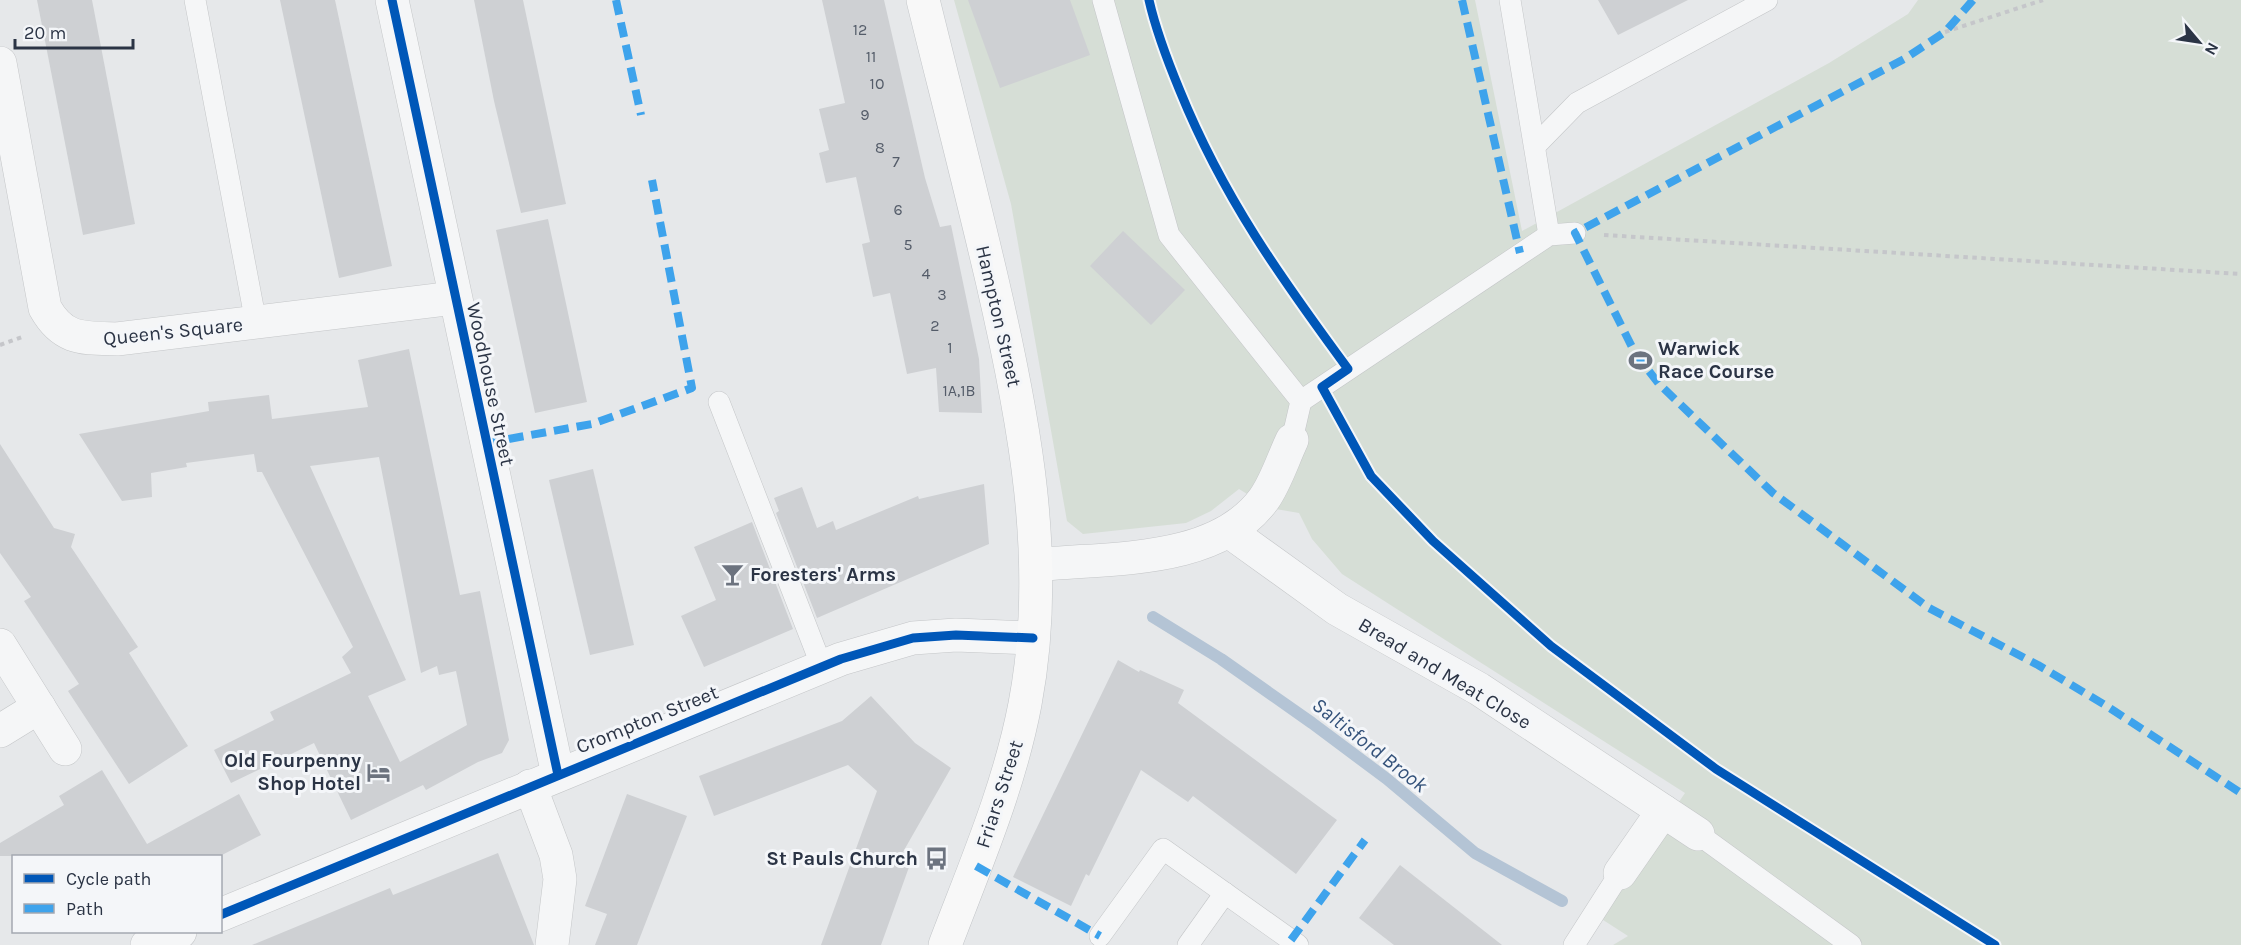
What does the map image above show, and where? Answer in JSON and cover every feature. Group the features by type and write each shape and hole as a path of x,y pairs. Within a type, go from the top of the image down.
{"main road":[{"name":"Hampton Street","path":"923,0 984,246 1021,414 1036,565 1033,638"},
{"name":"Friars Street","path":"945,945 1015,750 1025,702 1033,638"}],"street":[{"name":"Woodhouse Street","path":"392,0 454,298 544,781 560,879 552,945"},
{"name":"Queen's Square","path":"0,63 4,112 45,308 54,325 72,336 117,339 454,298"},
{"path":"1036,565 1196,547 1230,532 1250,516 1265,497 1292,440"},
{"name":"Bread and Meat Close","path":"1230,532 1337,609 1479,689 1698,834"},
{"name":"Crompton Street","path":"222,914 822,667 913,638 956,635 1033,638"},
{"path":"0,645 65,749"},
{"path":"0,731 39,707"},
{"path":"1620,873 1663,811"},
{"path":"147,945 177,933"}],"lane":[{"path":"195,0 256,323"},
{"path":"1103,0 1169,235 1301,401"},
{"path":"1510,0 1536,145 1549,236"},
{"path":"1536,145 1577,103 1767,0"},
{"path":"1292,440 1301,401 1549,236 1575,233"},
{"path":"719,402 822,667"},
{"path":"1698,834 1851,945"},
{"path":"1100,936 1162,849 1298,945"},
{"path":"1574,945 1620,873"},
{"path":"1188,945 1225,893"}],"path":[{"path":"1945,32 2043,0"},
{"path":"1575,233 2241,274"}],"shaded area":[{"name":"Warwick Race Course","path":"954,0 1475,0 1522,231 1829,63 1908,14 1918,0 2241,0 2241,945 1613,945 1628,936 1600,918 1685,793 1342,574 1312,539 1299,513 1270,508 1239,489 1211,511 1186,523 1083,534 1067,521 1011,204"}],"building":[{"path":"37,0 92,0 135,224 83,235"},
{"path":"280,0 335,0 392,266 339,278"},
{"path":"474,0 523,0 566,204 521,213 494,101"},
{"path":"822,0 884,0 925,178 940,227 951,225 979,359 982,413 939,412 936,368 907,374 890,293 873,297 862,244 870,242 856,177 826,183 819,153 829,150 819,109 845,103"},
{"path":"968,0 1070,0 1090,55 1000,88"},
{"path":"1598,0 1688,0 1618,35"},
{"path":"548,219 587,402 535,413 496,230"},
{"path":"1123,231 1185,290 1151,325 1090,266"},
{"path":"409,349 460,595 480,591 509,740 502,753 478,762 426,790 423,785 351,820 314,743 231,783 214,750 274,720 270,712 351,673 342,657 353,647 262,472 257,472 254,454 186,463 187,467 151,473 152,497 122,501 79,434 209,411 208,402 269,395 272,419 368,407 358,360","holes":["379,457 421,673 437,666 439,675 456,671 467,725 400,762 368,696 406,680 310,466"]},
{"path":"0,444 54,528 75,534 71,547 138,647 129,653 188,746 129,784 68,691 79,684 24,601 31,597 0,553"},
{"path":"593,469 634,645 590,655 549,480"},
{"path":"984,484 989,544 817,618 776,513 779,511 774,498 802,487 817,528 833,521 836,530 918,496 919,499"},
{"name":"Foresters' Arms","path":"752,522 793,629 704,667 681,616 716,600 694,547"},
{"path":"1118,660 1139,672 1140,670 1184,690 1178,703 1337,820 1296,874 1193,796 1188,802 1141,770 1089,876 1086,874 1071,906 1013,877"},
{"path":"871,696 915,743 951,768 903,852 913,856 881,945 821,945 877,791 848,765 714,816 699,776 842,721"},
{"path":"102,770 147,844 239,794 261,835 222,855 0,856 0,843 64,805 59,796"},
{"path":"627,794 687,816 637,945 595,945 607,914 585,906"},
{"path":"498,853 534,945 252,945 390,888 393,895"},
{"path":"1400,865 1502,945 1394,945 1359,918"}],"waterway":[{"name":"Saltisford Brook","path":"1153,617 1221,659 1312,723 1387,779 1475,853 1562,901"}],"marked path":[{"path":"616,0 641,115"},
{"path":"1462,0 1520,253"},
{"path":"1973,0 1945,32 1904,59 1575,233 1635,353 1659,384 1773,493 1929,608 2038,665 2105,705 2241,793"},
{"path":"486,443 592,424 692,388 652,180"},
{"path":"1291,940 1365,840"},
{"path":"976,866 1100,936"}],"cycle path":[{"path":"392,0 558,775"},
{"path":"1149,0 1171,69 1197,130 1234,202 1277,269 1348,369 1322,387 1371,476 1433,541 1551,646 1716,769 1995,945"},
{"path":"222,914 841,659 913,638 956,635 1033,638"}],"place":[{"name":"Warwick Race Course","path":"1640,360"},
{"name":"Foresters' Arms","path":"732,574"},
{"name":"Old Fourpenny Shop Hotel","path":"379,772"},
{"name":"St Pauls Church","path":"936,858"}]}
